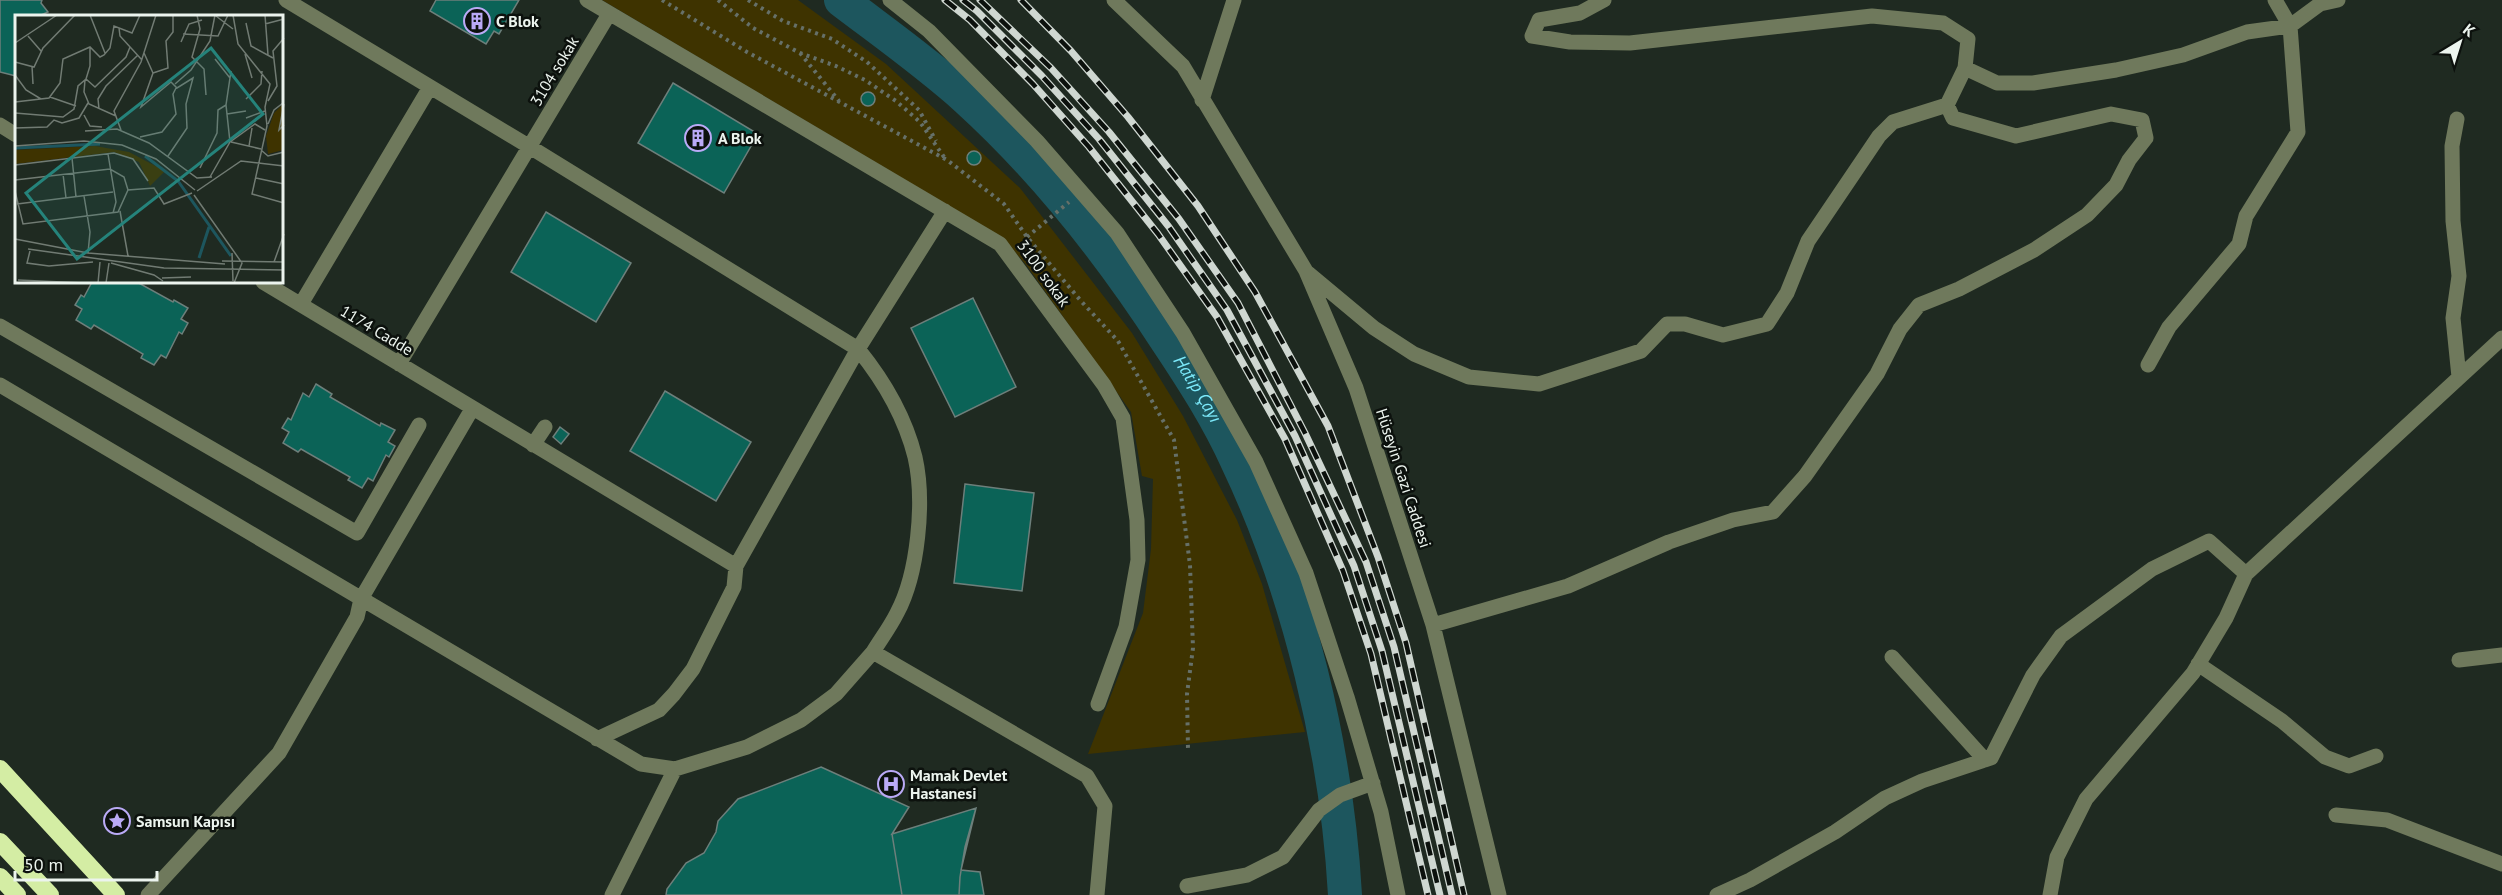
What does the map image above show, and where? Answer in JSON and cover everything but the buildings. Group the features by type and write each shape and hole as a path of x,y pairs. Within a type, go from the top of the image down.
{"highway":[{"path":"0,769 116,895"},
{"path":"0,842 50,895"},
{"path":"0,877 17,895"}],"street":[{"path":"0,385 641,764 675,769 747,747 801,720 836,694 873,652 898,612 915,564 920,514 915,458 898,411 879,374 858,349 286,0"},
{"name":"3100 sokak","path":"587,0 1000,244 1104,385 1123,418 1137,520 1138,560 1126,627 1098,704"},
{"path":"890,0 929,31 1038,141 1117,232 1183,333 1256,462 1306,573 1373,783 1398,895"},
{"name":"Hüseyin Gazi Caddesi","path":"1114,0 1183,66 1306,271 1356,388 1433,625 1499,895"},
{"path":"1202,100 1234,0"},
{"path":"1306,271 1374,328 1414,354 1469,377 1539,384 1641,351 1667,324 1685,324 1723,335 1767,324 1787,293 1808,241 1879,136 1893,122 1947,105 1965,68 1968,39 1943,23 1872,16 1630,43 1570,42 1532,36 1539,21 1580,13 1604,0"},
{"path":"2148,365 2169,327 2239,244 2246,216 2298,132 2290,26 2276,0"},
{"path":"1965,68 1997,83 2032,83 2116,70 2183,55 2247,32 2290,26 2320,4 2338,0"},
{"name":"3104 sokak","path":"399,364 609,14"},
{"path":"300,304 430,87"},
{"path":"1433,625 1568,586 1669,542 1733,520 1773,512 1805,476 1877,374 1900,329 1919,305 1959,289 2034,250 2087,215 2116,185 2129,160 2146,138 2142,120 2111,114 2016,136 1953,118 1947,105"},
{"path":"2457,118 2452,146 2453,221 2458,276 2453,318 2459,377"},
{"path":"0,125 15,134"},
{"path":"597,739 659,710 693,669 734,588 736,566 858,349 945,212"},
{"name":"1174 Cadde","path":"266,284 736,566"},
{"path":"0,326 357,533 419,425"},
{"path":"2050,895 2057,857 2086,799 2198,664 2226,618 2246,574 2502,338"},
{"path":"148,895 279,753 357,617 361,599 472,409"},
{"path":"533,445 545,427"},
{"path":"1717,895 1750,880 1826,838 1885,798 1922,781 1990,758 2033,675 2061,636 2152,569 2209,541 2246,574"},
{"path":"873,652 1087,776 1105,806 1097,895"},
{"path":"2459,660 2502,655"},
{"path":"1892,657 1985,759"},
{"path":"2198,664 2282,721 2325,757 2349,766 2376,756"},
{"path":"612,895 675,769"},
{"path":"1187,885 1247,875 1283,857 1319,810 1340,795 1373,783"},
{"path":"2336,815 2387,820 2502,864"}],"path":[{"path":"662,0 747,52 947,160 1004,204 1027,237 1118,341 1174,440 1190,565 1193,648 1187,694 1188,749"},
{"path":"718,0 753,28 800,52 846,70 896,101 920,122 947,160"},
{"path":"748,0 783,21 832,39 867,62 919,110 947,160"},
{"path":"800,52 840,102"},
{"path":"1027,237 1070,201"}],"shaded area":[{"path":"602,0 798,0 886,64 1020,188 1132,333 1183,416 1237,520 1262,584 1305,732 1088,754 1143,613 1151,549 1153,479 1142,476 1131,412 1027,266 1003,238"}],"waterway":[{"name":"Hatip Çayı","path":"841,0 921,60 967,99 996,126 1050,184 1123,276 1196,385 1230,445 1279,564 1311,673 1324,729 1333,785 1341,841 1345,895"}],"railway":[{"path":"945,0 970,20 1033,84 1089,147 1158,234 1217,317 1285,439 1343,571 1371,654 1428,895"},
{"path":"963,0 1042,76 1099,139 1169,227 1227,310 1295,436 1354,566 1382,651 1440,895"},
{"path":"980,0 1051,68 1109,132 1179,219 1238,303 1305,433 1366,562 1394,647 1452,895"},
{"path":"1021,0 1071,51 1128,117 1198,206 1255,292 1328,426 1378,557 1406,643 1464,895"}],"place":[{"name":"C Blok","path":"477,21"},
{"name":"A Blok","path":"698,138"},
{"name":"Mamak Devlet Hastanesi","path":"891,784"},
{"name":"Samsun Kapısı","path":"117,821"}]}
